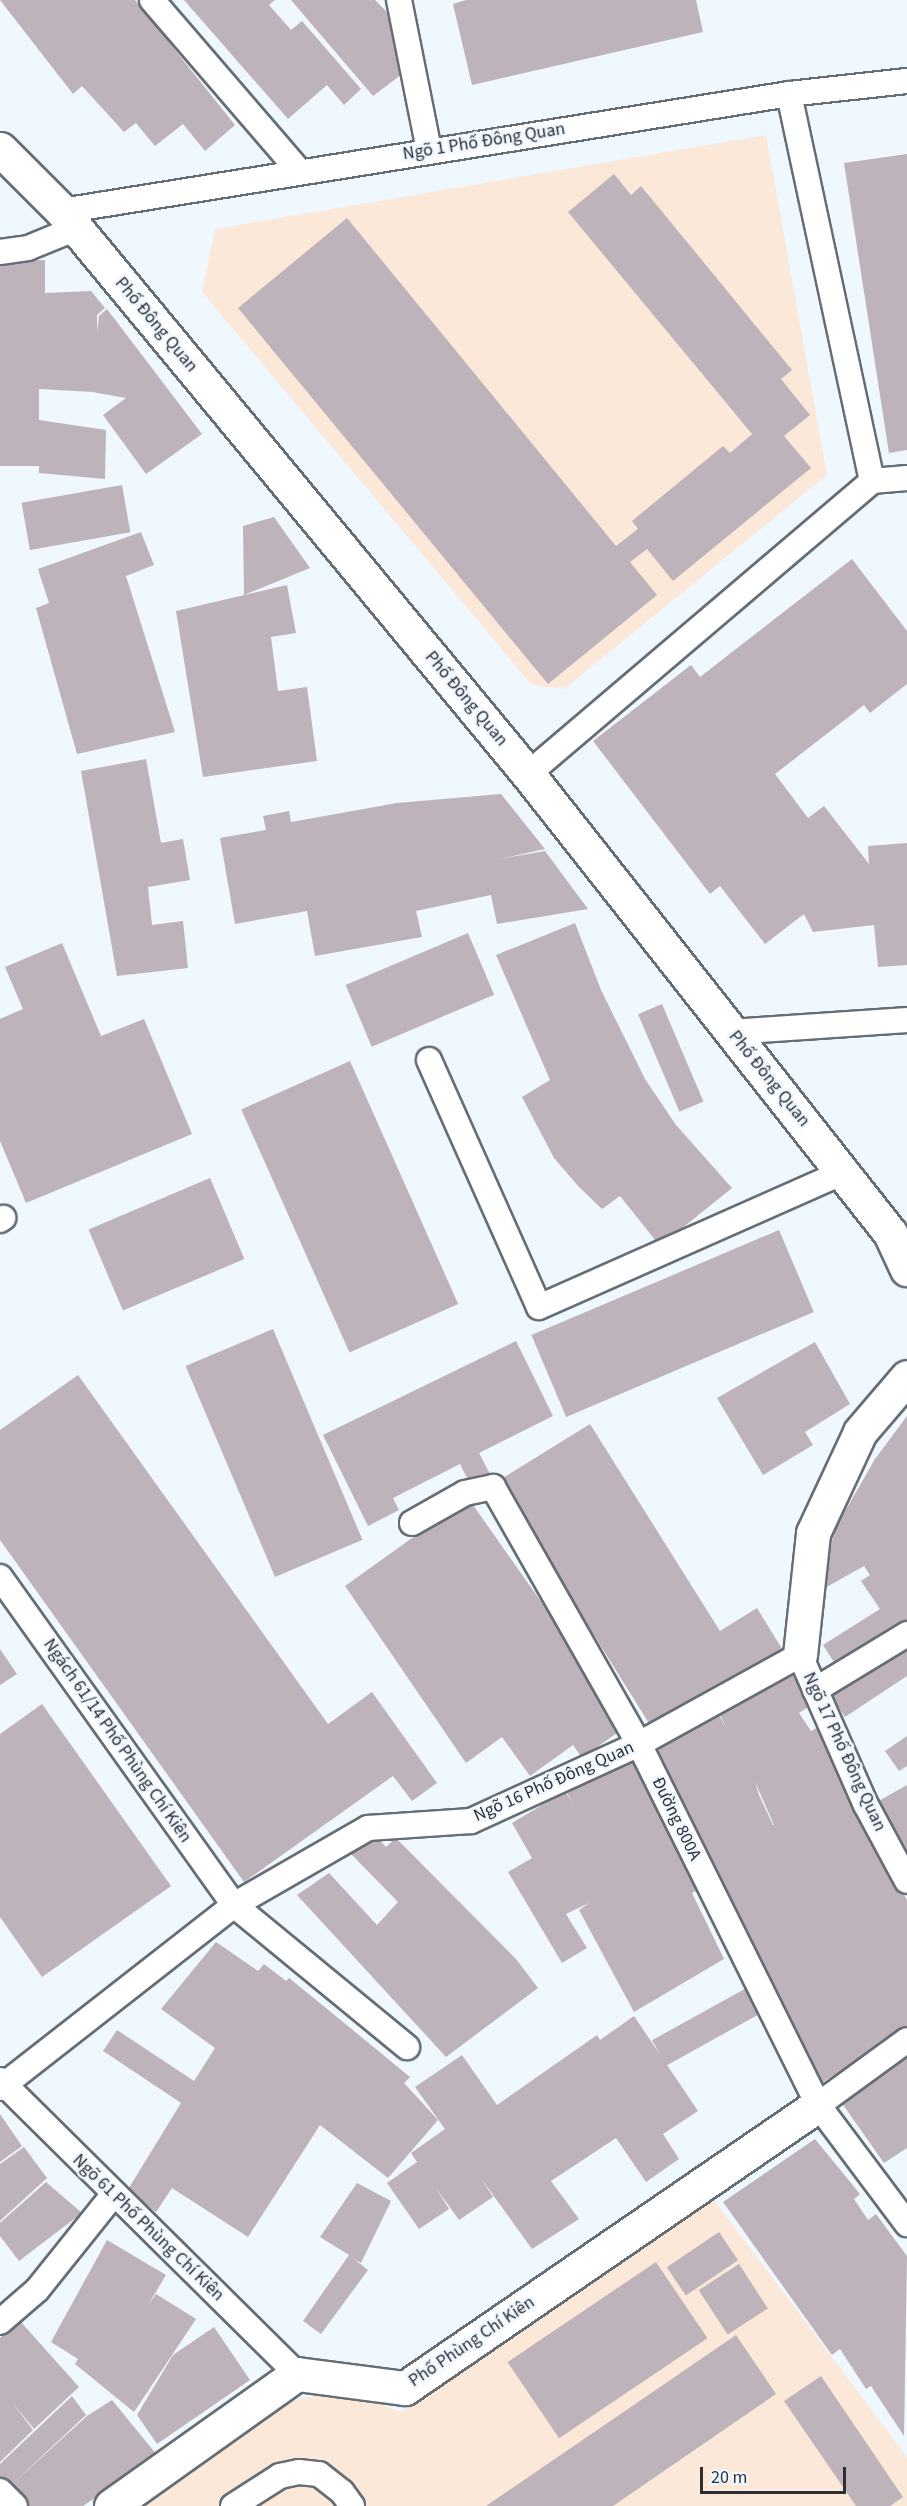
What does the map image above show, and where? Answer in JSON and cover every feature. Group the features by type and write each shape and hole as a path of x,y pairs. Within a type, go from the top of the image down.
{"street":[{"name":"Phố Đông Quan","path":"0,148 69,220 528,774 890,1233 907,1269"},
{"path":"800,1655 813,1533 860,1432 907,1377"},
{"name":"Phố Phùng Chí Kiên","path":"297,2374 405,2388 818,2105"},
{"path":"111,2506 297,2374"}],"lane":[{"path":"152,0 298,170"},
{"path":"399,0 429,150"},
{"name":"Ngõ 1 Phố Đông Quan","path":"0,252 28,248 69,220 298,170 789,94 907,81"},
{"path":"789,94 872,481"},
{"path":"528,774 872,481 907,478"},
{"path":"731,1032 907,1020"},
{"path":"429,1060 539,1307 843,1172"},
{"name":"Đường 800A","path":"412,1523 465,1493 493,1487 639,1744 818,2105 907,2224"},
{"name":"Ngách 61/14 Phố Phùng Chí Kiên","path":"0,1577 234,1905 407,2047"},
{"path":"815,1690 907,1634"},
{"name":"Ngõ 17 Phố Đông Quan","path":"800,1655 866,1804 907,1881"},
{"name":"Ngõ 16 Phố Đông Quan","path":"234,1905 368,1828 471,1821 639,1744 800,1655"},
{"path":"1,2085 234,1905"},
{"path":"818,2105 907,2040"},
{"name":"Ngõ 61 Phố Phùng Chí Kiên","path":"1,2085 297,2374"},
{"path":"0,2322 37,2290 112,2195"},
{"path":"233,2506 280,2476 299,2472 319,2474 342,2492 352,2506"},
{"path":"0,2491 15,2506"}],"shaded area":[{"path":"766,135 827,475 564,689 532,685 202,292 215,229"},
{"path":"714,2200 907,2457 907,2506 136,2506 283,2403 313,2396 353,2395 401,2412"}],"building":[{"path":"0,0 135,0 235,125 205,151 183,124 155,146 136,123 124,132 82,86 73,94"},
{"path":"184,0 275,0 269,5 291,30 302,21 361,89 344,105 327,85 288,119"},
{"path":"291,0 375,0 386,11 406,71 373,96"},
{"path":"466,0 696,0 703,32 472,85 453,4"},
{"path":"907,154 907,450 889,453 844,163"},
{"path":"614,174 631,195 641,186 792,370 781,379 810,415 784,436 811,468 673,581 647,549 630,562 657,595 548,684 238,308 347,218 616,546 638,529 632,521 723,446 730,453 752,434 568,212"},
{"path":"45,260 45,293 91,291 105,308 97,315 97,332 99,316 107,309 202,434 146,474 103,415 126,398 92,392 39,389 39,420 106,430 105,479 39,473 39,466 0,466 0,261"},
{"path":"122,485 130,532 30,550 22,503"},
{"path":"274,517 310,568 244,595 243,526"},
{"path":"141,532 154,565 126,576 175,732 77,754 36,608 49,603 38,569"},
{"path":"852,559 907,631 907,684 870,713 864,705 775,774 808,818 824,806 869,864 868,846 907,843 907,965 878,967 874,925 813,932 804,914 765,944 720,886 710,894 593,741 691,665 700,677"},
{"path":"287,585 296,633 271,637 278,691 307,687 317,761 203,777 176,611"},
{"path":"146,759 161,843 183,839 190,880 148,887 152,925 183,921 188,968 117,976 81,771"},
{"path":"501,794 545,849 500,859 545,851 588,909 497,924 491,895 416,911 422,937 315,956 307,911 235,924 220,838 266,830 263,816 289,811 291,822 397,803"},
{"path":"575,923 601,990 645,1079 676,1125 732,1188 660,1246 620,1196 602,1209 579,1187 554,1158 522,1097 550,1080 496,955"},
{"path":"468,933 494,995 372,1047 346,985"},
{"path":"62,943 101,1036 144,1019 192,1134 26,1203 0,1141 0,1019 23,1009 5,967"},
{"path":"662,1004 703,1102 679,1112 638,1014"},
{"path":"350,1061 458,1304 349,1352 241,1109"},
{"path":"210,1178 244,1259 123,1311 88,1230"},
{"path":"779,1230 814,1312 566,1417 531,1335"},
{"path":"273,1329 362,1540 275,1577 186,1366"},
{"path":"516,1341 553,1416 479,1453 490,1474 470,1484 460,1464 393,1498 399,1510 368,1526 323,1435"},
{"path":"815,1342 850,1404 805,1432 813,1445 763,1475 717,1398"},
{"path":"78,1375 328,1724 372,1692 437,1783 412,1801 393,1776 244,1882 0,1540 0,1430"},
{"path":"907,1416 907,1626 839,1670 823,1645 880,1609 861,1581 870,1575 864,1566 816,1593 837,1525 875,1459"},
{"path":"590,1424 720,1631 757,1608 784,1652 655,1733 498,1481"},
{"path":"468,1498 628,1725 582,1758 573,1745 530,1776 502,1737 466,1763 345,1586"},
{"path":"907,1638 907,1676 845,1717 828,1691"},
{"path":"0,1649 17,1674 0,1685"},
{"path":"786,1664 811,1705 799,1713 811,1731 822,1725 882,1857 907,1900 907,2027 820,2084 644,1749 714,1707 728,1730 715,1706","holes":["755,1782 774,1825 759,1795"]},
{"path":"42,1704 171,1886 42,1977 0,1917 0,1734"},
{"path":"907,1736 907,1766 899,1771 885,1751"},
{"path":"634,1749 701,1888 692,1893 724,1959 634,2012 579,1910 589,1903 566,1914 587,1948 562,1963 508,1872 532,1858 512,1823 565,1791 574,1805 563,1786"},
{"path":"907,1785 907,1862 875,1803"},
{"path":"375,1835 386,1847 396,1838 516,1959 538,1988 446,2057 297,1895 329,1873 377,1925 398,1902 350,1853"},
{"path":"216,1942 258,1971 264,1964 286,1981 289,1978 410,2077 404,2083 438,2120 388,2178 320,2125 248,2237 172,2188 156,2212 127,2191 181,2103 103,2051 117,2030 194,2081 215,2048 161,2009"},
{"path":"750,1986 764,2011 666,2066 652,2040"},
{"path":"634,2016 698,2111 663,2134 679,2159 646,2182 616,2138 551,2181 579,2219 532,2249 480,2177 493,2197 459,2220 436,2188 449,2209 419,2229 387,2183 417,2162 411,2153 445,2129 415,2087 462,2055 497,2105 597,2035 600,2040"},
{"path":"907,2057 907,2148 884,2163 841,2102"},
{"path":"0,2114 22,2146 0,2162"},
{"path":"815,2139 860,2194 854,2199 868,2220 876,2214 907,2256 904,2436 871,2386 866,2389 840,2349 832,2355 723,2202"},
{"path":"24,2147 47,2178 0,2221 0,2164"},
{"path":"46,2182 82,2213 19,2261 0,2236 0,2223"},
{"path":"357,2183 391,2201 361,2263 354,2259 368,2270 321,2334 303,2321 349,2255 320,2237"},
{"path":"719,2232 738,2260 686,2295 667,2267"},
{"path":"107,2240 166,2275 148,2305 156,2294 196,2319 134,2412 75,2364 78,2359 51,2342"},
{"path":"656,2262 707,2338 559,2438 508,2362"},
{"path":"739,2264 768,2308 728,2335 699,2290"},
{"path":"20,2321 79,2387 34,2429 12,2402 33,2430 0,2462 0,2338"},
{"path":"214,2327 250,2380 157,2444 137,2415 173,2355"},
{"path":"736,2335 776,2394 613,2506 486,2506"},
{"path":"821,2376 903,2497 890,2506 856,2506 784,2401"},
{"path":"72,2396 86,2415 10,2486 87,2416 112,2400 157,2455 83,2506 23,2506 0,2480 0,2464"}]}
